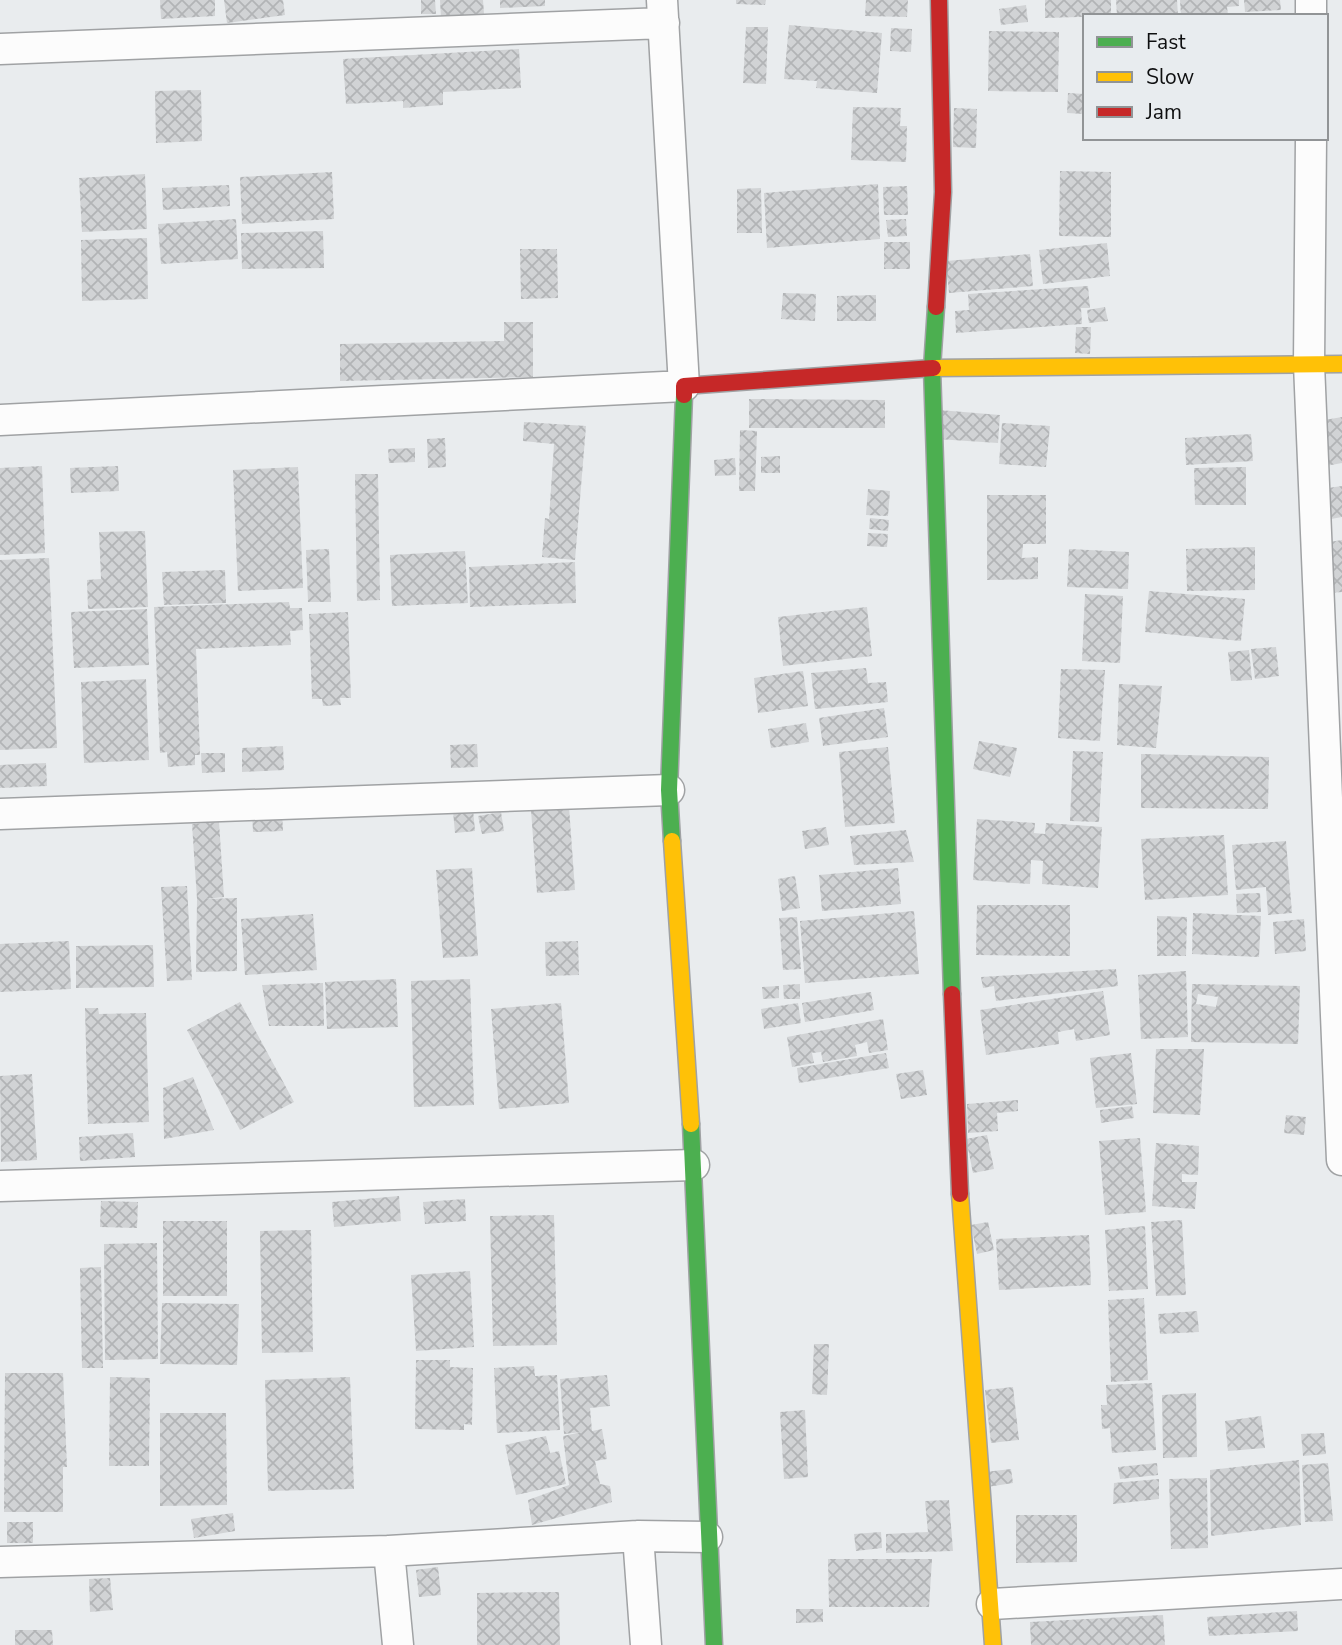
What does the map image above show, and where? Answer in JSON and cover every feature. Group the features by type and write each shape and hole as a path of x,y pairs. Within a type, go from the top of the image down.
{"street":[{"path":"939,0 943,192 932,368 957,1157 993,1645"},
{"path":"0,49 663,12 684,386 669,790 694,1165 707,1537 714,1645"},
{"path":"1311,140 1309,365 1342,1160"},
{"path":"0,420 684,386 932,368 1342,363"},
{"path":"0,814 669,790"},
{"path":"0,1185 694,1165"},
{"path":"0,1562 389,1551 638,1536 707,1537"},
{"path":"638,1536 646,1645"},
{"path":"389,1551 398,1645"},
{"path":"992,1604 1342,1584"}],"building":[{"path":"160,0 215,0 215,16 161,19"},
{"path":"224,0 283,0 285,15 227,23"},
{"path":"421,0 435,0 436,14 421,14"},
{"path":"440,0 483,0 484,14 441,18"},
{"path":"500,0 545,0 545,6 500,8"},
{"path":"736,0 766,0 765,5 736,4"},
{"path":"866,0 908,0 907,17 865,16"},
{"path":"1045,0 1111,0 1111,14 1045,18"},
{"path":"1116,0 1177,0 1178,14 1117,14"},
{"path":"1180,0 1239,0 1239,6 1227,7 1228,14 1181,14"},
{"path":"1244,0 1280,0 1281,10 1245,12"},
{"path":"1026,5 1028,22 1001,25 999,9"},
{"path":"789,25 882,33 877,93 816,88 817,81 784,79"},
{"path":"746,27 768,27 766,84 743,83"},
{"path":"891,28 912,29 911,52 890,51"},
{"path":"989,31 1059,32 1058,92 988,91"},
{"path":"519,49 521,88 443,92 443,105 403,108 403,101 346,104 343,59"},
{"path":"201,90 202,141 156,143 155,91"},
{"path":"1068,93 1083,94 1083,114 1067,113"},
{"path":"853,107 901,108 900,126 907,126 906,162 851,160"},
{"path":"954,108 977,109 976,148 953,147"},
{"path":"1060,171 1111,172 1111,237 1059,236"},
{"path":"332,172 334,219 242,224 240,177"},
{"path":"145,174 147,229 82,232 79,178"},
{"path":"878,184 880,239 767,248 764,193"},
{"path":"229,185 230,206 163,210 162,188"},
{"path":"907,186 908,215 884,215 883,187"},
{"path":"761,188 762,233 737,233 737,189"},
{"path":"236,219 238,259 161,264 158,224"},
{"path":"906,219 907,236 888,237 886,220"},
{"path":"323,231 324,268 242,269 241,233"},
{"path":"147,238 148,299 82,301 81,240"},
{"path":"884,242 910,242 910,269 884,269"},
{"path":"1107,243 1110,276 1043,284 1039,250"},
{"path":"520,249 557,249 558,298 521,299"},
{"path":"1030,254 1033,286 949,293 946,261"},
{"path":"1088,286 1090,308 1081,308 1082,324 956,333 955,311 969,310 968,294"},
{"path":"783,293 816,294 815,321 781,319"},
{"path":"876,295 876,321 837,321 837,296"},
{"path":"1105,307 1108,321 1089,323 1087,310"},
{"path":"504,322 533,322 533,377 340,381 340,344 504,341"},
{"path":"1076,327 1091,327 1090,354 1075,353"},
{"path":"749,399 885,400 885,428 749,428"},
{"path":"939,410 1000,415 998,443 937,439"},
{"path":"1342,417 1342,463 1326,466 1319,421"},
{"path":"524,422 586,426 575,560 542,557 545,518 549,519 554,444 523,441"},
{"path":"1002,423 1050,426 1046,467 999,464"},
{"path":"740,430 757,431 755,491 739,491"},
{"path":"1251,434 1253,461 1186,465 1185,438"},
{"path":"445,438 446,467 428,468 427,439"},
{"path":"415,448 415,462 389,463 388,449"},
{"path":"780,456 780,473 761,473 761,457"},
{"path":"735,458 736,475 715,476 714,460"},
{"path":"42,466 45,553 0,555 0,468"},
{"path":"118,466 119,491 71,493 70,468"},
{"path":"298,467 303,588 238,591 233,470"},
{"path":"1246,467 1246,505 1195,505 1194,468"},
{"path":"355,474 378,474 380,600 357,601"},
{"path":"1342,486 1342,517 1331,519 1328,488"},
{"path":"868,489 890,491 888,516 866,515"},
{"path":"987,495 1046,495 1046,544 1023,544 1022,558 1038,557 1038,579 987,580"},
{"path":"870,518 889,520 888,531 869,529"},
{"path":"145,531 148,607 88,609 87,580 101,579 99,532"},
{"path":"868,533 888,534 887,547 867,546"},
{"path":"1342,540 1342,592 1330,593 1326,565 1333,565 1329,542"},
{"path":"1255,547 1255,590 1187,591 1186,549"},
{"path":"329,549 331,602 308,602 306,550"},
{"path":"1069,549 1129,552 1128,589 1067,587"},
{"path":"465,551 468,603 392,606 390,555"},
{"path":"49,558 57,748 0,750 0,560"},
{"path":"575,562 576,603 470,607 469,567"},
{"path":"225,570 226,603 164,605 162,572"},
{"path":"1149,591 1245,599 1241,641 1145,632"},
{"path":"1085,594 1123,596 1120,663 1082,661"},
{"path":"289,602 290,608 302,608 303,630 290,631 291,645 196,649 200,755 195,755 195,765 168,767 167,752 160,753 154,607"},
{"path":"867,607 872,656 783,666 778,617"},
{"path":"147,609 149,665 74,668 71,612"},
{"path":"348,612 351,698 340,698 341,705 323,706 322,699 312,699 309,614"},
{"path":"1276,647 1279,676 1255,679 1251,649"},
{"path":"1249,650 1252,680 1231,681 1228,652"},
{"path":"866,668 868,683 886,682 888,702 815,709 811,673"},
{"path":"1061,669 1105,670 1100,741 1058,738"},
{"path":"803,671 808,706 758,713 754,678"},
{"path":"146,679 149,760 84,763 81,682"},
{"path":"1119,684 1162,686 1156,748 1117,745"},
{"path":"884,708 888,737 823,746 819,718"},
{"path":"806,723 809,742 771,748 768,729"},
{"path":"979,741 1017,748 1010,777 973,769"},
{"path":"477,744 478,767 451,768 450,745"},
{"path":"283,746 284,770 242,772 242,748"},
{"path":"888,747 895,823 845,827 839,752"},
{"path":"1073,751 1103,752 1099,822 1070,821"},
{"path":"201,753 225,753 225,772 202,773"},
{"path":"1141,754 1269,757 1268,809 1141,808"},
{"path":"46,763 47,786 0,788 0,765"},
{"path":"569,807 575,890 537,893 531,810"},
{"path":"473,809 475,831 455,833 453,811"},
{"path":"282,811 283,831 253,832 252,812"},
{"path":"501,812 504,831 482,834 478,816"},
{"path":"977,819 1035,823 1034,833 1045,834 1046,823 1102,827 1098,888 1042,884 1043,861 1031,860 1030,884 973,880"},
{"path":"219,822 224,897 205,899 237,898 237,971 196,972 197,899 192,824"},
{"path":"826,827 829,845 805,849 802,831"},
{"path":"906,830 914,862 854,865 850,836"},
{"path":"1224,835 1228,895 1145,900 1141,839"},
{"path":"1286,841 1292,913 1268,915 1266,887 1236,890 1232,845"},
{"path":"472,868 478,956 443,958 436,870"},
{"path":"898,868 901,904 822,911 819,875"},
{"path":"795,876 800,908 782,911 778,879"},
{"path":"187,886 192,980 167,981 161,887"},
{"path":"1260,893 1261,912 1237,913 1236,894"},
{"path":"977,905 1070,905 1070,956 976,955"},
{"path":"914,911 919,974 805,983 800,921"},
{"path":"1193,913 1261,916 1259,957 1192,954"},
{"path":"313,914 317,970 245,975 241,919"},
{"path":"1157,916 1187,917 1186,956 1157,956"},
{"path":"797,917 801,969 783,970 779,918"},
{"path":"1304,919 1306,951 1275,954 1273,922"},
{"path":"69,941 71,989 0,992 0,944"},
{"path":"578,941 579,975 546,976 545,942"},
{"path":"153,945 154,987 76,988 76,946"},
{"path":"1116,969 1118,986 996,1001 994,986 983,988 981,977"},
{"path":"1186,971 1188,1037 1141,1039 1138,975"},
{"path":"396,979 398,1027 327,1029 325,982"},
{"path":"470,979 474,1105 414,1107 411,981"},
{"path":"323,983 324,1026 269,1026 262,985"},
{"path":"800,984 800,999 784,999 783,985"},
{"path":"1192,984 1300,986 1298,1044 1191,1042","holes":["1198,994 1218,997 1216,1007 1196,1004"]},
{"path":"779,986 779,998 763,999 762,987"},
{"path":"1103,991 1110,1035 1076,1041 1074,1029 1058,1032 1059,1044 986,1055 980,1010"},
{"path":"871,992 874,1010 805,1022 802,1003"},
{"path":"240,1002 294,1102 240,1130 187,1030"},
{"path":"561,1003 569,1103 499,1109 491,1009"},
{"path":"798,1003 801,1023 764,1029 761,1009"},
{"path":"85,1008 98,1008 99,1014 146,1013 149,1122 88,1124"},
{"path":"883,1019 888,1050 869,1053 867,1042 855,1045 857,1056 823,1062 821,1052 812,1053 814,1063 792,1067 787,1037"},
{"path":"1156,1049 1204,1049 1200,1115 1153,1113"},
{"path":"886,1053 889,1068 799,1083 797,1068"},
{"path":"1131,1053 1137,1104 1096,1108 1090,1058"},
{"path":"923,1070 927,1095 901,1099 896,1074"},
{"path":"32,1074 37,1160 1,1162 0,1076"},
{"path":"193,1077 214,1130 164,1139 163,1088"},
{"path":"1018,1100 1018,1111 997,1113 998,1131 968,1133 967,1104"},
{"path":"1132,1106 1134,1118 1101,1123 1100,1110"},
{"path":"1286,1115 1306,1117 1304,1135 1284,1133"},
{"path":"133,1133 135,1157 80,1161 79,1137"},
{"path":"987,1135 994,1169 973,1173 966,1139"},
{"path":"1140,1138 1146,1212 1105,1215 1099,1141"},
{"path":"1156,1143 1199,1146 1198,1175 1182,1174 1182,1182 1197,1182 1195,1209 1152,1206"},
{"path":"399,1196 401,1221 334,1227 332,1202"},
{"path":"465,1199 466,1221 425,1224 423,1202"},
{"path":"101,1201 138,1202 137,1228 100,1227"},
{"path":"554,1215 557,1345 493,1346 490,1216"},
{"path":"1182,1220 1186,1295 1156,1296 1151,1222"},
{"path":"163,1221 227,1221 227,1296 163,1296"},
{"path":"988,1222 994,1250 977,1254 971,1225"},
{"path":"1145,1226 1148,1289 1109,1291 1105,1230"},
{"path":"311,1230 313,1352 262,1353 260,1231"},
{"path":"1089,1235 1091,1285 999,1290 996,1239"},
{"path":"157,1243 158,1359 105,1360 104,1244"},
{"path":"101,1267 103,1368 82,1368 80,1268"},
{"path":"470,1271 474,1347 416,1351 411,1275"},
{"path":"1144,1298 1148,1380 1111,1382 1108,1300"},
{"path":"162,1303 239,1304 237,1365 160,1364"},
{"path":"1197,1311 1199,1332 1160,1334 1158,1314"},
{"path":"814,1344 829,1344 827,1395 812,1394"},
{"path":"416,1360 450,1360 450,1367 473,1368 472,1425 464,1424 464,1430 415,1429"},
{"path":"534,1366 535,1376 557,1375 560,1430 497,1433 494,1368"},
{"path":"5,1373 63,1373 67,1467 63,1467 63,1512 4,1512"},
{"path":"607,1375 610,1406 590,1408 592,1431 602,1429 607,1459 595,1461 600,1484 610,1486 612,1502 532,1525 528,1500 569,1485 563,1436 582,1432 564,1434 560,1379"},
{"path":"110,1377 150,1378 149,1466 109,1466"},
{"path":"350,1377 354,1489 268,1491 265,1380"},
{"path":"1152,1383 1156,1450 1112,1453 1110,1428 1102,1429 1101,1405 1107,1405 1106,1385"},
{"path":"1013,1387 1019,1440 991,1443 985,1390"},
{"path":"1196,1393 1197,1457 1163,1458 1162,1395"},
{"path":"805,1410 808,1477 784,1479 780,1412"},
{"path":"160,1413 226,1413 227,1505 160,1506"},
{"path":"1261,1416 1265,1448 1228,1451 1225,1421"},
{"path":"1324,1433 1326,1454 1303,1456 1301,1434"},
{"path":"546,1436 550,1453 559,1451 566,1484 516,1495 505,1445"},
{"path":"1299,1460 1301,1525 1211,1536 1210,1470"},
{"path":"1157,1463 1158,1475 1120,1479 1118,1467"},
{"path":"1328,1463 1333,1521 1305,1522 1302,1465"},
{"path":"1011,1469 1013,1483 987,1487 985,1472"},
{"path":"1207,1478 1208,1548 1171,1549 1169,1479"},
{"path":"1159,1479 1159,1499 1113,1504 1114,1483"},
{"path":"949,1500 953,1551 886,1553 886,1534 928,1532 925,1501"},
{"path":"233,1513 235,1531 194,1538 191,1519"},
{"path":"1016,1515 1077,1515 1077,1562 1016,1563"},
{"path":"7,1522 33,1522 33,1543 7,1543"},
{"path":"881,1532 882,1548 856,1551 854,1534"},
{"path":"828,1559 932,1559 929,1607 829,1607"},
{"path":"438,1567 441,1595 419,1597 416,1570"},
{"path":"110,1578 113,1610 90,1612 89,1579"},
{"path":"559,1592 560,1645 477,1645 477,1593"},
{"path":"796,1609 823,1609 823,1622 796,1623"},
{"path":"1297,1611 1298,1631 1209,1636 1207,1617"},
{"path":"1163,1615 1165,1645 1031,1645 1030,1622"},
{"path":"15,1630 52,1630 53,1645 15,1645"}],"traffic: fast":[{"path":"936,307 932,368 952,994"},
{"path":"672,841 669,790 684,395"},
{"path":"691,1124 714,1645"}],"traffic: slow":[{"path":"933,368 1342,364"},
{"path":"672,841 691,1124"},
{"path":"960,1194 993,1645"}],"traffic: jam":[{"path":"936,307 943,192 939,0"},
{"path":"684,395 684,386 933,368"},
{"path":"952,994 960,1194"}]}
